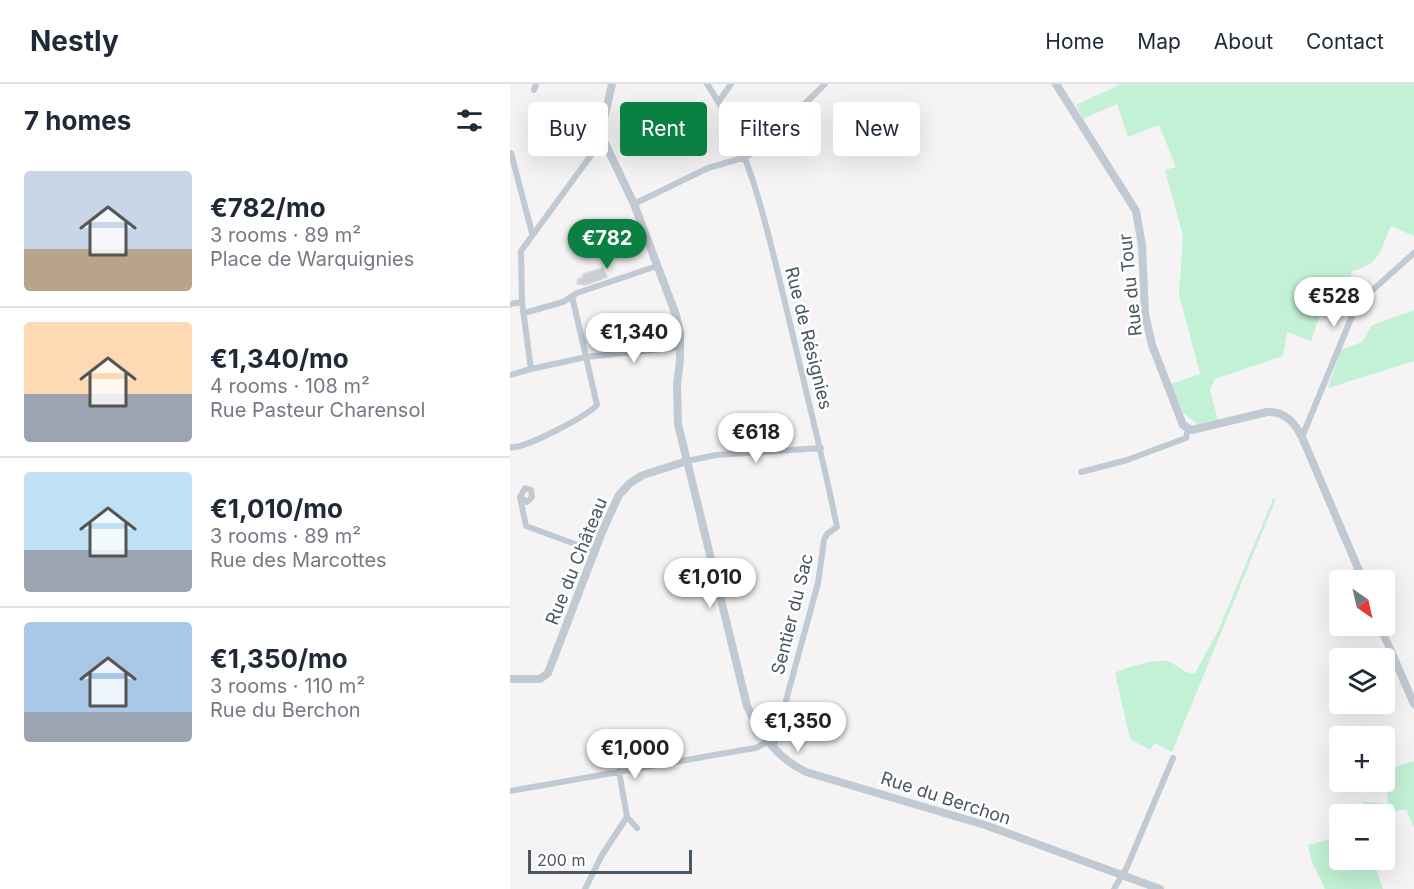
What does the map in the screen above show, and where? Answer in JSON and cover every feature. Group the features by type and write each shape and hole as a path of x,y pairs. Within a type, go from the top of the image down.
{"street":[{"path":"608,102 612,84"},
{"path":"706,84 719,101 731,84"},
{"path":"806,102 825,84"},
{"name":"Rue du Tour","path":"1056,84 1136,211 1142,244 1145,314 1152,345 1176,411 1188,429"},
{"path":"510,791 771,745 747,706 687,461 676,411 681,347 676,315 634,204 608,149"},
{"path":"511,153 532,232"},
{"path":"531,369 522,302 521,250 590,156"},
{"path":"634,204 708,168 742,156"},
{"name":"Rue de Résignies","path":"745,156 777,269 821,448 837,527"},
{"path":"1302,437 1357,304 1414,253"},
{"path":"524,313 563,302 572,296 657,266"},
{"path":"510,447 522,446 597,405 572,296"},
{"path":"510,304 522,302"},
{"path":"510,375 586,357 681,347"},
{"path":"1081,472 1161,449 1186,438 1188,429 1272,412 1290,419 1302,437 1359,570"},
{"path":"687,461 721,455 821,448"},
{"name":"Rue du Château","path":"510,679 538,679 548,674 612,507 627,486 642,475 687,461"},
{"path":"520,497 526,526 594,551"},
{"name":"Sentier du Sac","path":"771,745 818,583 824,540 827,534 837,527"},
{"path":"1384,636 1414,704"},
{"name":"Rue du Berchon","path":"771,745 786,761 806,772 985,825 1160,889"},
{"path":"1114,889 1123,874 1173,758"},
{"path":"619,771 627,817 637,828"},
{"path":"585,889 602,855 627,817"}],"green space":[{"path":"1121,84 1414,84 1414,236 1391,226 1374,260 1352,271 1349,310 1324,303 1311,341 1287,332 1283,356 1215,379 1210,390 1218,420 1197,424 1182,412 1171,384 1200,374 1179,294 1183,236 1165,170 1176,167 1159,125 1128,137 1117,104 1083,119 1076,105"},
{"path":"1414,310 1414,361 1328,388 1341,350 1362,342 1372,325"},
{"path":"1273,499 1276,499 1172,752 1154,743 1150,750 1130,739 1115,673 1142,664 1165,661 1184,671 1195,673 1218,631"},
{"path":"1414,761 1414,828 1406,809 1395,811 1395,804 1388,804 1387,792 1395,792 1395,767"},
{"path":"1363,802 1388,804 1363,804"},
{"path":"1329,840 1329,870 1376,870 1383,889 1325,889 1312,862 1308,845"}],"building":[{"path":"603,268 607,277 586,285 577,284 583,274"}]}
